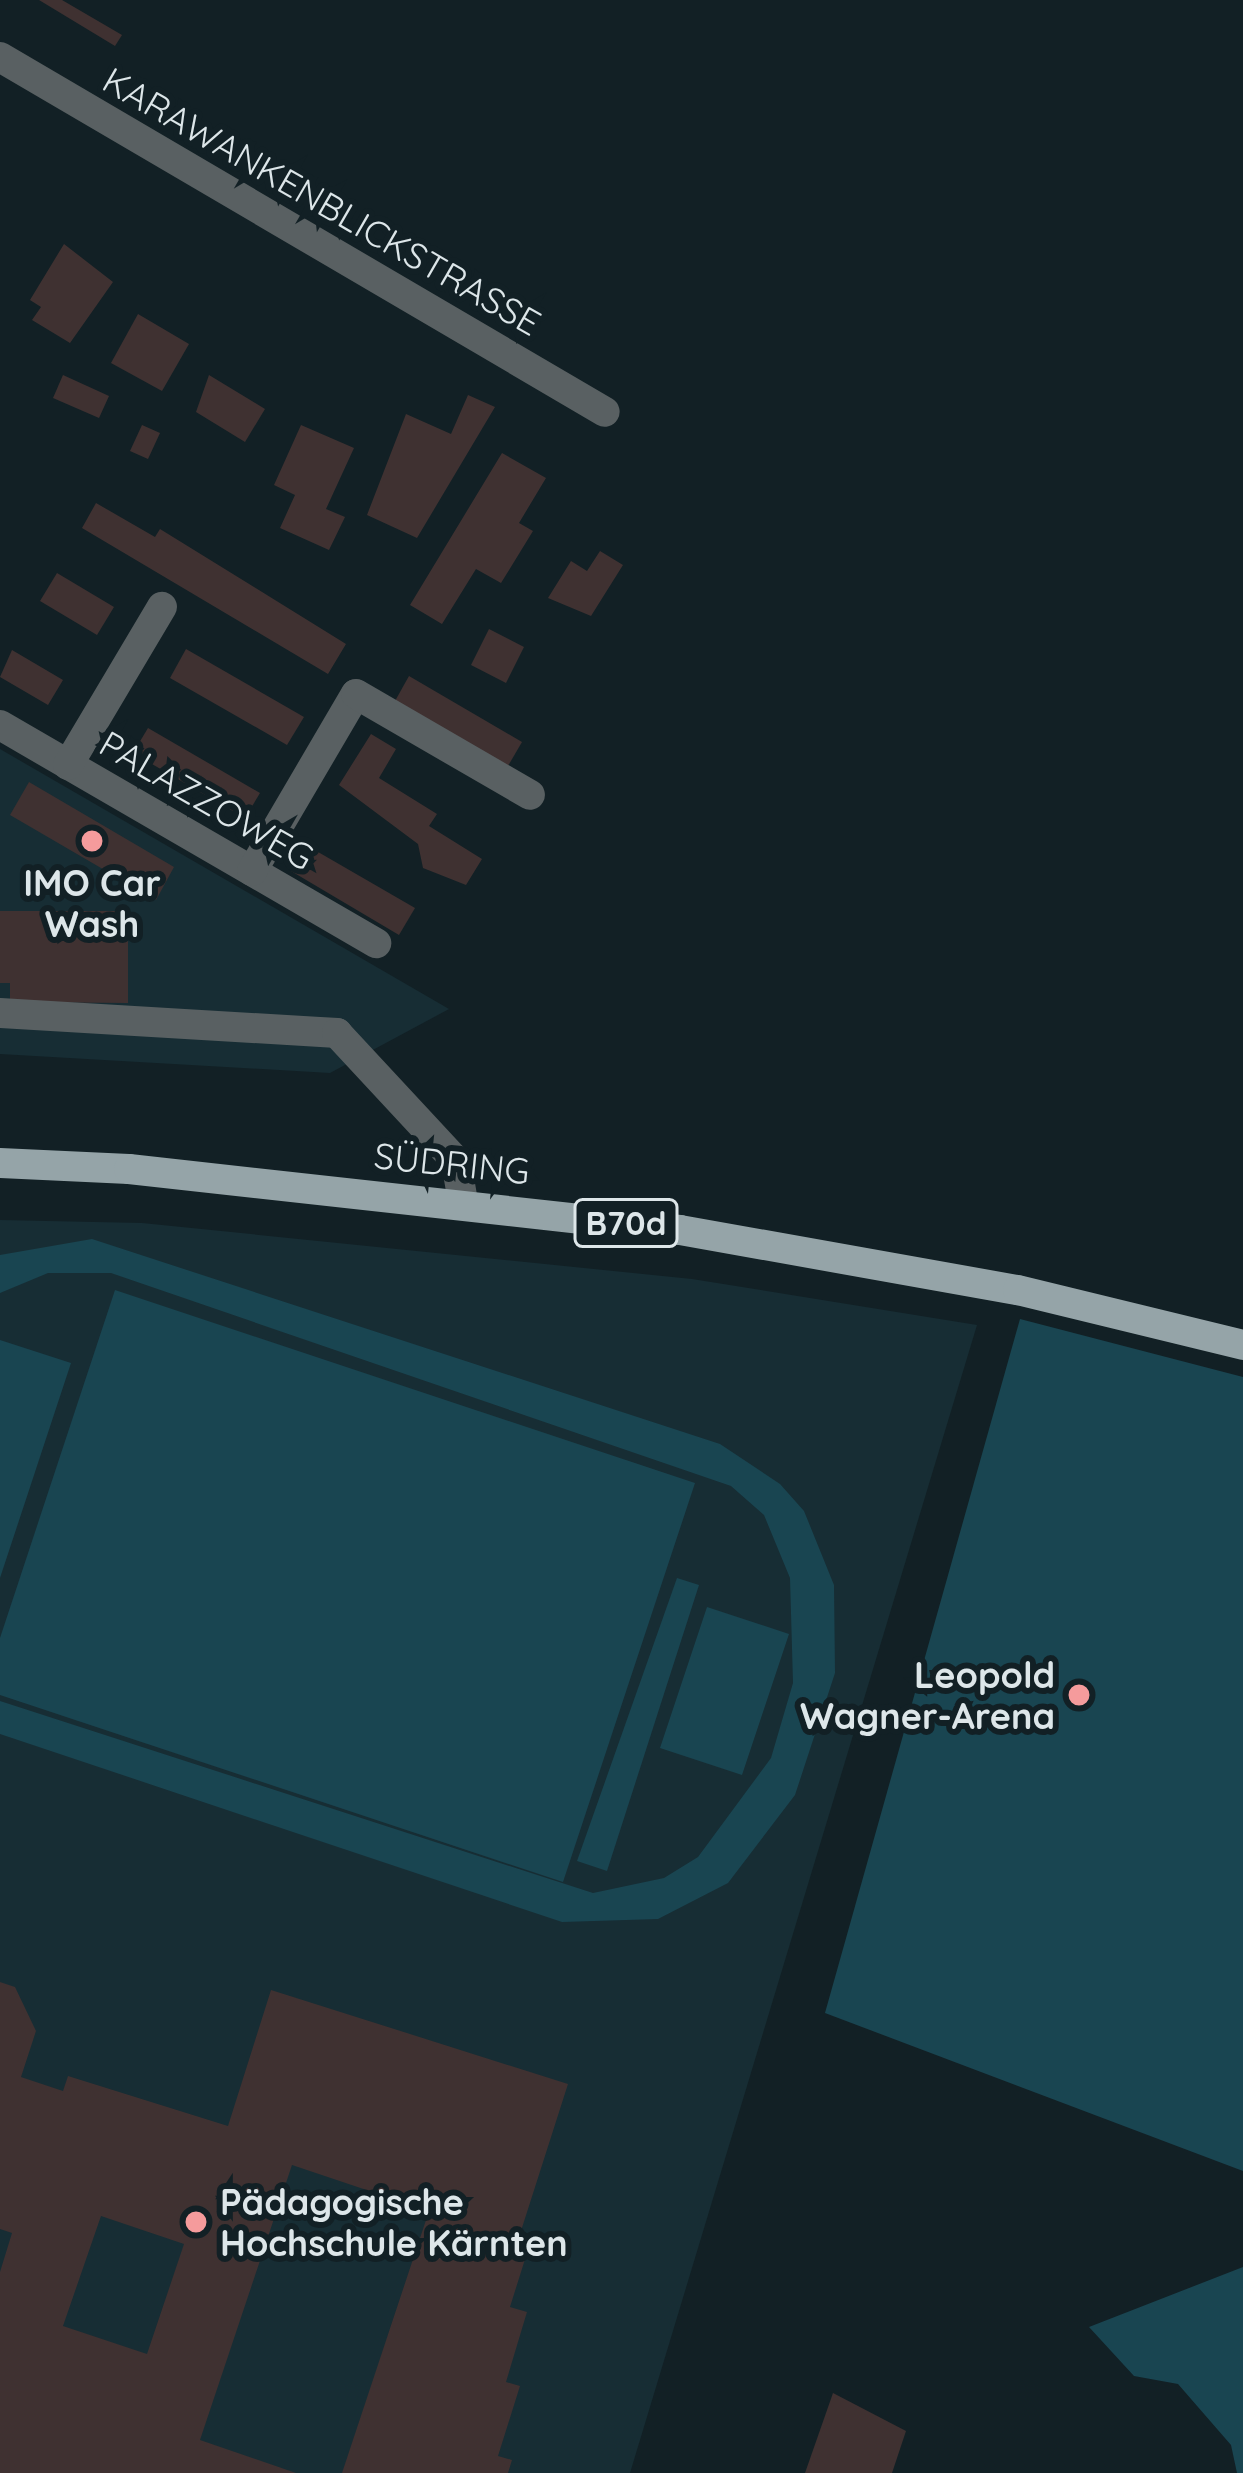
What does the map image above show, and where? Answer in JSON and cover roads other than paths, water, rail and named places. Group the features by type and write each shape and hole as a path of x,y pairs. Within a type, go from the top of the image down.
{"main road":[{"name":"SÜDRING","path":"0,1163 463,1202 996,1286 1243,1346"}],"street":[{"name":"KARAWANKENBLICKSTRASSE","path":"0,57 605,412"},
{"path":"68,765 162,607"},
{"path":"252,872 356,694 530,795"},
{"name":"PALAZZOWEG","path":"0,725 376,943"},
{"path":"0,1013 337,1033 456,1161 463,1202"}],"place":[{"name":"IMO Car Wash","path":"92,841"},
{"name":"Leopold Wagner-Arena","path":"1079,1695"},
{"name":"Pädagogische Hochschule Kärnten","path":"196,2222"}]}
